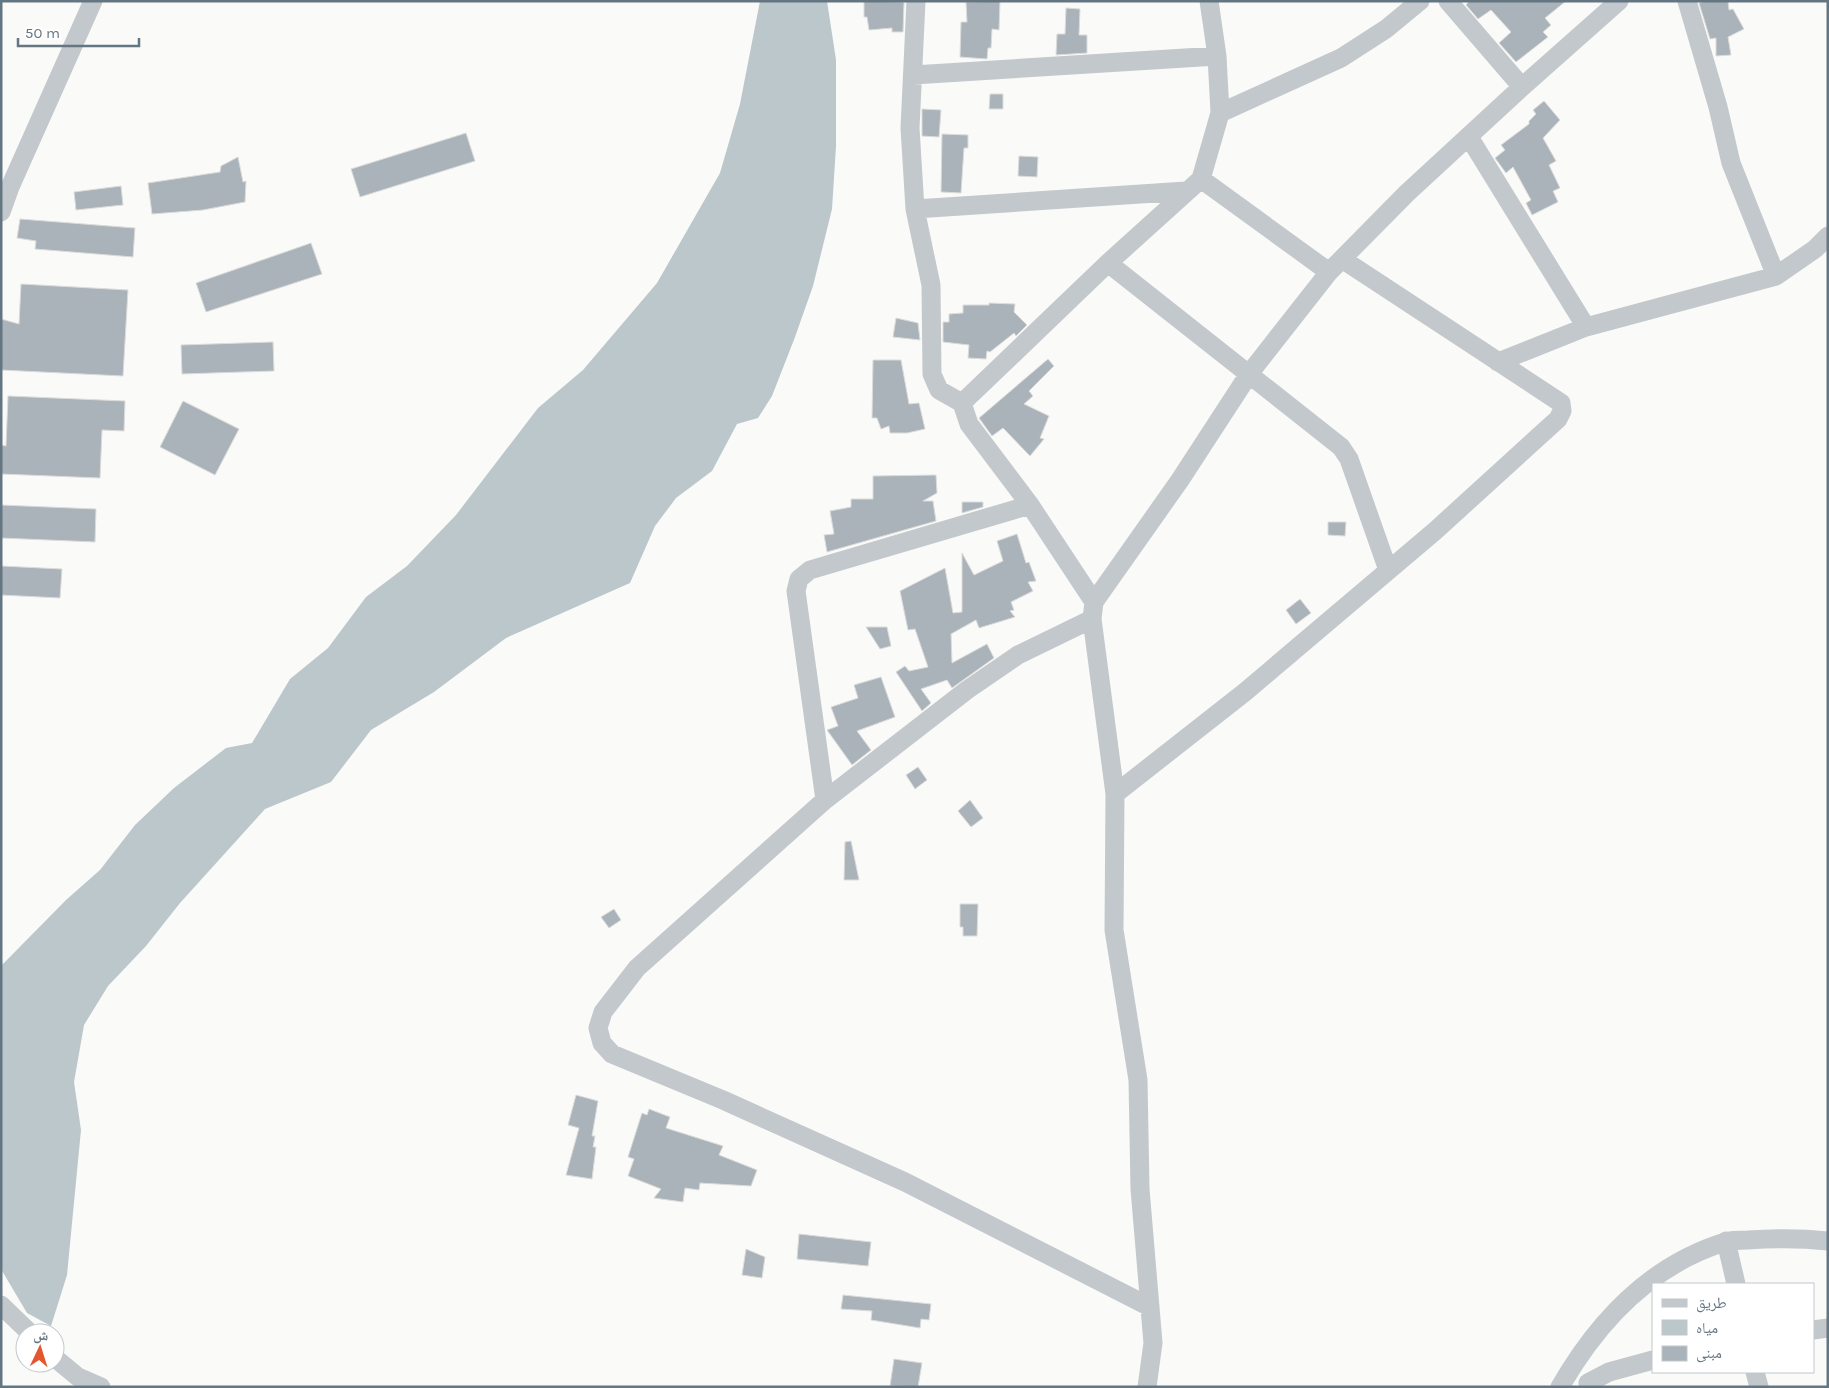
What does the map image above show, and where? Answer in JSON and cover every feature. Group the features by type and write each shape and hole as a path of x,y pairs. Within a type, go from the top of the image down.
{"street":[{"path":"1,212 10,187 93,1"},
{"path":"916,1 910,128 915,209 931,285 932,374 939,390 962,403 969,424 1030,505 1093,611 1115,794 1114,930 1138,1080 1140,1190 1153,1343 1146,1387"},
{"path":"962,403 1108,263 1201,178 1220,112 1217,56 1209,1"},
{"path":"1220,112 1341,58 1386,29 1420,1"},
{"path":"1448,1 1522,87"},
{"path":"1150,1307 904,1182 723,1100 612,1054 602,1043 598,1028 602,1012 637,968 825,800 967,690 1010,660 1093,611 1249,374 1335,265 1407,193 1619,1"},
{"path":"1687,1 1718,107 1731,163 1776,276"},
{"path":"913,75 1217,56"},
{"path":"1469,137 1586,327"},
{"path":"1115,794 1245,692 1435,531 1558,419 1562,411 1561,403 1498,362 1335,265 1201,178"},
{"path":"915,209 1186,192"},
{"path":"1498,362 1586,327 1776,276 1815,249 1828,236"},
{"path":"1108,263 1341,447 1349,459 1388,570"},
{"path":"825,800 796,591 799,579 810,570 1030,505"},
{"path":"1560,1387 1570,1368 1627,1298 1659,1273 1726,1242 1786,1237 1828,1241"},
{"path":"1726,1242 1736,1283"},
{"path":"1,1305 20,1323"},
{"path":"1814,1330 1828,1328"},
{"path":"1570,1368 1590,1385 1609,1372 1652,1360"},
{"path":"65,1366 78,1377 101,1387"},
{"path":"1755,1373 1759,1387"}],"water":[{"path":"760,1 827,1 836,60 836,146 832,209 813,286 772,396 758,418 737,424 712,471 676,498 655,526 630,583 506,638 434,692 371,730 331,782 265,809 180,903 146,946 108,986 84,1025 74,1082 81,1130 67,1275 52,1323 45,1323 27,1313 1,1269 1,966 66,900 100,870 135,825 174,788 226,748 252,743 290,679 328,648 366,597 407,566 456,515 538,408 583,370 657,283 720,173 740,104"}],"building":[{"path":"864,1 904,2 903,32 892,32 892,28 869,30 867,17 864,17"},
{"path":"1000,1 999,30 992,29 991,48 988,48 987,59 960,57 961,22 967,22 966,2"},
{"path":"1469,1 1566,1 1545,18 1551,25 1543,32 1548,37 1516,62 1499,43 1511,32 1491,10 1478,19 1466,5"},
{"path":"1704,1 1728,1 1729,10 1733,9 1744,29 1728,37 1731,55 1716,56 1716,38 1710,39 1699,3"},
{"path":"1066,8 1080,9 1079,35 1087,35 1087,53 1056,55 1057,34 1065,34"},
{"path":"990,94 1003,94 1003,109 989,109"},
{"path":"1544,101 1560,120 1543,138 1556,161 1549,165 1560,188 1553,191 1558,202 1532,215 1526,203 1531,200 1513,167 1506,173 1495,158 1505,150 1501,145 1529,124 1529,121 1536,114 1533,110"},
{"path":"922,109 941,110 939,137 922,136"},
{"path":"466,133 475,161 360,197 351,169"},
{"path":"942,134 968,135 968,148 964,148 961,193 941,192"},
{"path":"1019,156 1038,157 1037,177 1018,176"},
{"path":"238,157 243,182 246,181 245,202 203,210 152,214 148,183 220,172 221,166"},
{"path":"121,186 123,205 76,210 74,192"},
{"path":"20,219 135,228 133,257 35,249 36,241 17,238"},
{"path":"311,243 322,274 206,312 196,283"},
{"path":"21,284 128,290 123,376 1,370 1,319 19,324"},
{"path":"989,303 1015,304 1014,312 1027,325 1016,336 1014,333 990,352 987,351 986,359 968,358 969,345 943,342 943,322 949,322 949,314 963,313 963,305 989,305"},
{"path":"896,318 918,323 920,340 893,337"},
{"path":"273,342 274,371 182,374 181,345"},
{"path":"1048,359 1054,366 1029,391 1033,396 1024,404 1049,416 1040,438 1044,439 1030,456 1003,428 992,436 979,418"},
{"path":"873,360 901,360 909,404 919,403 925,429 907,433 890,433 889,426 881,429 877,418 872,418"},
{"path":"8,396 125,401 124,431 102,430 100,478 1,474 1,445 6,446"},
{"path":"183,401 239,429 215,475 160,447"},
{"path":"936,475 937,493 923,501 933,501 936,521 827,552 824,535 834,534 830,511 851,507 851,499 873,499 873,476"},
{"path":"962,502 983,502 983,507 962,513"},
{"path":"1,505 96,509 95,542 1,538"},
{"path":"1328,522 1346,522 1345,536 1328,535"},
{"path":"1017,534 1026,563 1029,562 1036,581 1028,582 1033,591 1011,602 1014,610 1010,611 1015,617 979,628 976,620 951,634 952,663 987,644 994,658 952,688 947,680 921,689 931,703 922,711 896,672 905,666 909,671 928,667 915,629 908,630 900,591 945,568 953,613 962,612 962,553 974,575 1003,561 997,541"},
{"path":"1,566 62,569 60,598 1,595"},
{"path":"1300,599 1311,613 1296,624 1286,610"},
{"path":"866,627 887,627 891,646 880,649"},
{"path":"881,677 895,717 857,731 871,750 852,765 827,730 838,726 831,707 858,698 854,685"},
{"path":"918,767 927,780 915,789 906,775"},
{"path":"970,800 983,818 971,827 958,811"},
{"path":"851,841 859,880 844,880 845,842"},
{"path":"960,904 978,904 977,936 963,936 963,927 960,927"},
{"path":"614,909 621,920 609,928 601,917"},
{"path":"576,1095 598,1101 592,1136 595,1136 593,1147 596,1147 592,1179 566,1175 579,1128 568,1125"},
{"path":"649,1109 670,1117 666,1128 723,1146 719,1155 757,1170 751,1186 700,1183 699,1190 685,1188 683,1202 654,1198 661,1189 628,1176 634,1159 628,1157 642,1113 647,1115"},
{"path":"799,1234 871,1242 868,1266 797,1259"},
{"path":"746,1249 765,1257 762,1278 742,1275"},
{"path":"843,1295 931,1304 929,1320 921,1319 920,1328 871,1320 872,1311 841,1309"},
{"path":"894,1359 922,1363 918,1387 890,1386"}]}
